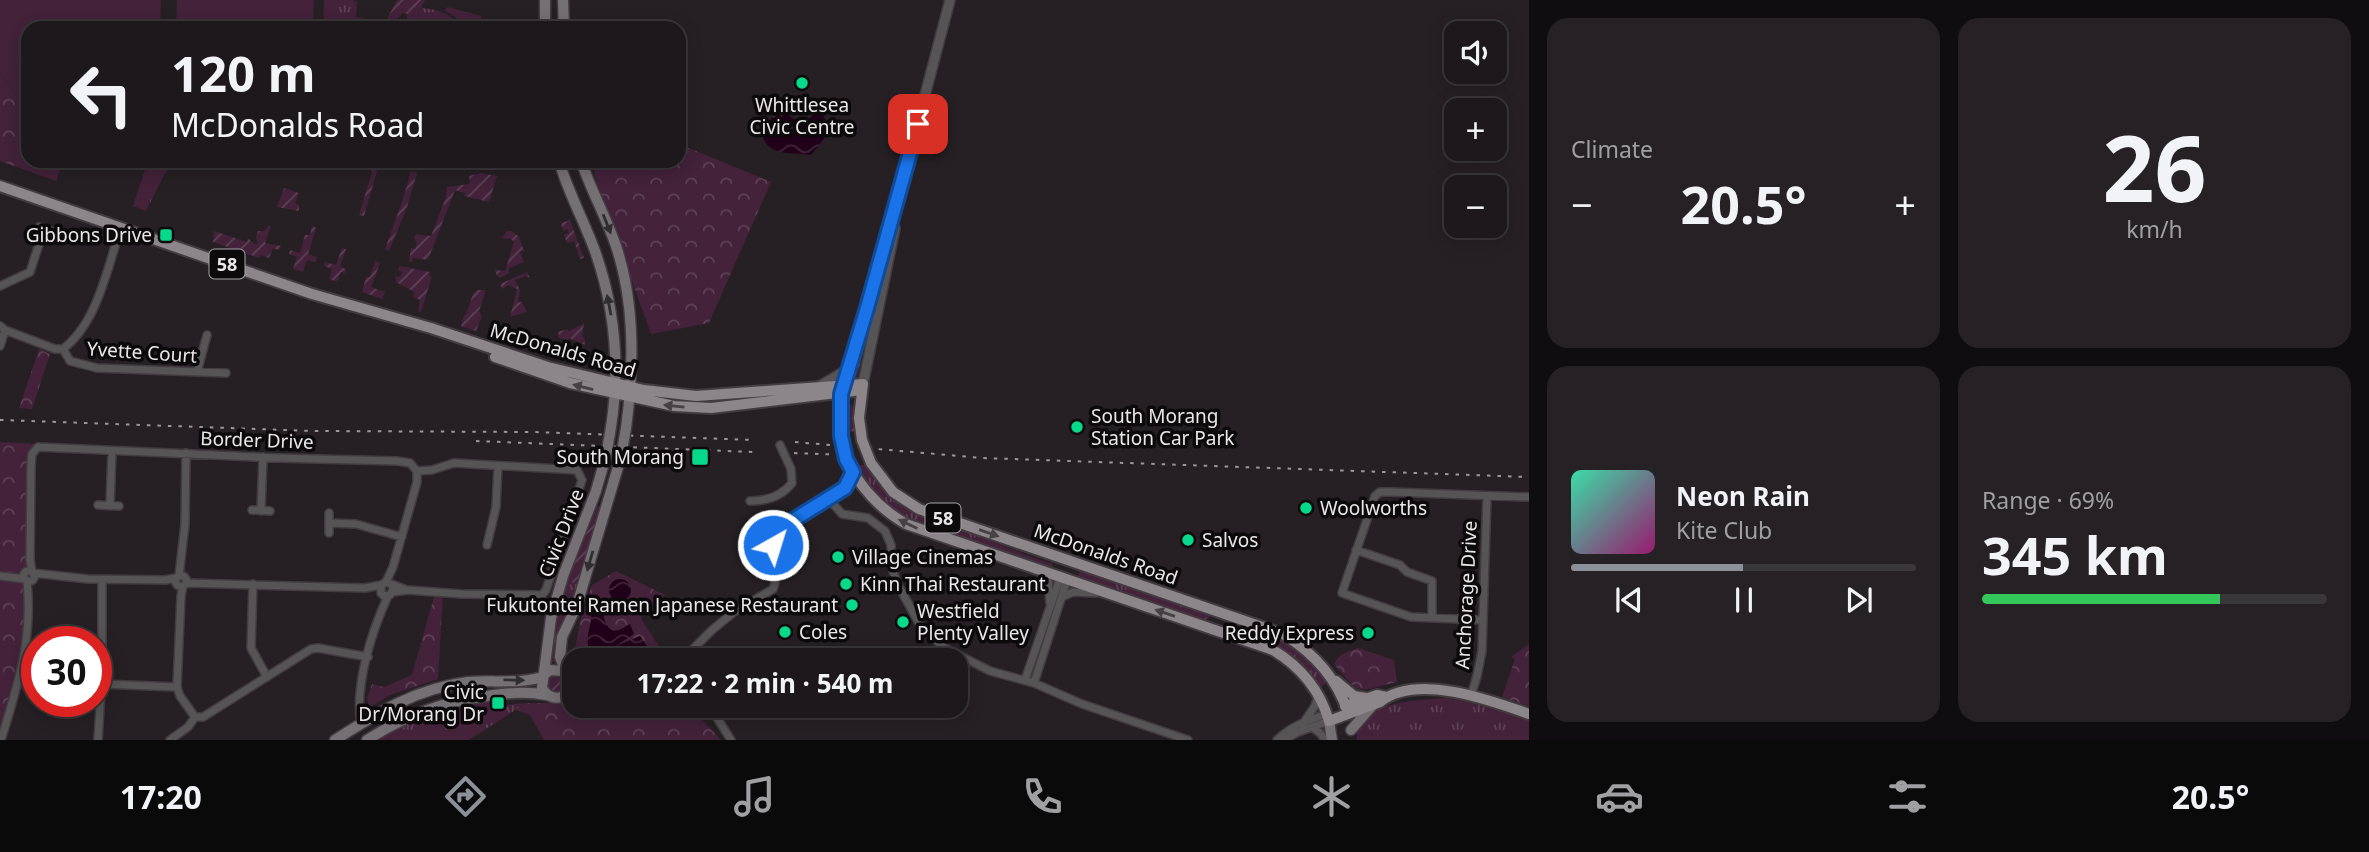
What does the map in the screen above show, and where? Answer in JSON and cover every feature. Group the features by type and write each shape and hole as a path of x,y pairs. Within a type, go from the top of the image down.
{"main road":[{"path":"545,0 545,21"},
{"path":"563,0 564,21"},
{"name":"Civic Drive","path":"543,676 551,618 563,576 596,491 606,456 615,389 614,341 607,294 596,253 562,168"},
{"name":"Civic Drive","path":"562,659 562,636 577,605 621,457 629,393 629,316 624,275 615,244 584,168"},
{"name":"McDonalds Road","path":"0,180 271,274 334,300"},
{"name":"McDonalds Road","path":"0,186 402,321 538,373 615,389 665,405 705,408 862,387 859,418 862,440 871,463 893,492 919,509 1283,634 1309,652 1330,676 1347,710"},
{"name":"McDonalds Road","path":"842,390 841,436 850,468 864,490 881,507 906,524 1265,646 1280,654 1303,673 1318,694 1328,718"},
{"path":"819,391 840,423"},
{"path":"1064,558 1064,579"},
{"path":"1213,629 1219,610"},
{"path":"335,740 397,702 436,688 466,682 522,681 543,676 555,669 562,672"},
{"path":"543,676 542,688 546,695"},
{"name":"58","path":"1330,676 1354,696 1369,702"},
{"path":"1332,740 1328,718 1369,702 1377,695 1386,697 1421,690 1442,691 1471,696 1529,714"},
{"path":"367,740 407,716 446,703 514,693 562,696"},
{"path":"1352,735 1369,702"},
{"path":"1347,710 1352,735"}],"street":[{"path":"842,390 898,198 949,3"},
{"path":"862,387 898,216 898,198"},
{"path":"62,349 79,331 94,306 121,228"},
{"path":"0,285 30,272 44,230"},
{"path":"0,346 2,328"},
{"name":"Yvette Court","path":"2,328 55,349 62,349 70,361 90,368 226,373"},
{"path":"197,372 207,335"},
{"path":"819,391 848,369"},
{"path":"750,501 767,500 792,484 791,469 780,445"},
{"name":"Border Drive","path":"29,576 30,480 34,451 38,447 397,461 410,463 417,471"},
{"path":"110,506 113,452"},
{"path":"186,453 177,687 195,717"},
{"path":"261,511 263,457"},
{"path":"0,576 198,581 253,584 365,588 387,589 408,590 461,594 542,595 546,590 582,475 574,470 454,463 417,471 417,482 401,537 387,589 368,657 359,687 359,705 365,721"},
{"path":"487,545 497,503 498,467"},
{"path":"845,488 850,468"},
{"path":"694,648 734,612 773,589 776,580 773,542 775,532 845,488 864,490"},
{"path":"1482,620 1411,617 1345,595 1342,590 1377,493 1529,497"},
{"name":"Anchorage Drive","path":"1471,696 1481,658 1487,496"},
{"path":"828,498 842,513 867,518 885,531 891,545 891,562 897,583 917,621 936,642 990,671 1029,682 1082,704 1188,740"},
{"path":"98,505 118,506"},
{"path":"251,510 270,511"},
{"path":"329,513 329,533"},
{"path":"329,523 356,524 401,537"},
{"path":"1356,550 1400,565 1407,572 1432,581 1432,618"},
{"path":"1042,571 1048,580 1050,607"},
{"path":"1,740 25,661 29,576"},
{"path":"1029,682 1062,597 1064,579"},
{"path":"1029,682 1050,607 1064,579"},
{"path":"103,626 104,580"},
{"path":"253,584 252,652 267,677"},
{"path":"1062,597 1073,592 1108,594"},
{"path":"195,717 203,717 315,648 368,657"},
{"path":"112,684 177,687"},
{"path":"1304,722 1316,704 1318,694"},
{"path":"98,740 100,717"},
{"path":"170,740 188,727 195,717"},
{"path":"717,718 731,740"},
{"path":"1278,740 1304,722 1328,718"},
{"path":"1284,740 1328,718"},
{"path":"1312,727 1325,740"}],"green space":[{"path":"0,0 161,0 160,21 21,21 21,97 15,94 0,73"},
{"path":"177,0 314,0 313,21 176,21"},
{"path":"324,0 353,0 357,2 356,17 366,19 366,21 323,21"},
{"path":"397,0 425,0 417,17 403,13 395,21 387,19"},
{"path":"448,7 481,16 482,21 459,21 444,10"},
{"path":"421,8 444,13 456,21 407,21 407,13 416,17"},
{"path":"0,73 15,94 21,97 21,168 61,168 56,181 0,161"},
{"path":"686,147 771,182 709,323 651,334 594,175 596,168 686,168"},
{"path":"146,168 168,168 146,211 133,206"},
{"path":"373,168 378,168 364,216 359,215"},
{"path":"411,171 417,173 389,251 385,249"},
{"path":"480,173 497,176 489,202 464,196 465,193 455,190 428,260 413,258 412,262 409,262 411,248 415,249 417,243 414,238 416,234 431,236 446,197 447,187 470,184 469,176"},
{"path":"284,188 299,193 295,203 299,205 299,211 277,207"},
{"path":"570,220 584,258 580,259 574,241 567,243 564,235 569,233 567,229 563,231 561,223"},
{"path":"271,226 265,243 281,246 279,250 273,248 269,258 261,255 259,258 213,242 214,231 247,242 248,238 258,244 258,231 264,231"},
{"path":"312,226 316,228 308,254 317,257 315,262 307,260 303,272 293,269 297,257 289,254 290,250 300,253 305,235 310,235"},
{"path":"507,231 512,231 519,237 524,251 520,252 524,262 509,268 509,273 500,278 495,270 505,271 514,242 502,238"},
{"path":"342,248 346,249 340,267 346,269 345,273 341,272 337,282 329,279 332,269 324,266 325,262 336,265"},
{"path":"375,261 380,263 371,287 385,292 382,299 362,292 366,277 370,277"},
{"path":"400,266 430,272 429,276 432,276 421,312 418,311 420,300 413,297 414,292 396,282 395,276 399,277 402,272 398,270"},
{"path":"527,272 530,278 526,276 515,280 520,290 518,302 522,302 527,312 510,317 517,289 508,285 502,289 500,284"},
{"path":"878,275 881,275 880,283 858,374 857,377 851,376"},
{"path":"477,290 484,290 485,293 479,311 482,316 476,331 461,326"},
{"path":"584,323 582,337 585,345 569,338 559,338 558,332 567,329 569,331"},
{"path":"39,349 50,354 32,409 19,408"},
{"path":"847,403 854,409 857,431 846,432"},
{"path":"0,442 39,444 30,451 28,560 26,567 19,573 0,573"},
{"path":"854,465 868,465 885,483 923,508 976,535 1053,564 1051,570 911,523 873,495"},
{"path":"597,506 603,508 580,584 574,584 568,579"},
{"path":"1080,570 1213,614 1200,621 1083,579 1078,576"},
{"path":"616,571 665,595 643,611 641,619 660,648 575,648 580,622 592,585"},
{"path":"0,579 23,581 27,586 24,626 21,626 20,672 0,732"},
{"path":"568,579 580,584 559,662 550,662 555,620"},
{"path":"435,593 443,594 438,679 390,695 369,708 367,698 372,684 384,687 412,675"},
{"path":"1228,616 1280,636 1305,656 1327,683 1318,688 1291,655 1266,640 1226,625"},
{"path":"1529,644 1529,706 1502,697 1515,659 1511,657"},
{"path":"1358,648 1394,660 1397,682 1366,689 1355,687 1334,664 1341,655"},
{"path":"558,672 562,676 562,692 556,693 546,686 548,676"},
{"path":"1446,698 1475,703 1529,720 1529,740 1357,740 1359,727 1365,717 1376,710 1405,702"},
{"path":"486,701 497,706 526,703 469,740 376,740 429,715"},
{"path":"562,702 562,718 700,718 721,740 544,740 530,715 516,710 526,703"}],"water":[{"path":"780,110 800,121 809,119 816,111 822,112 827,130 812,154 780,152 766,143 763,138 766,127"},
{"path":"620,579 628,582 631,590 628,598 620,601 612,598 609,590 612,582"},
{"path":"591,609 603,615 610,629 616,631 630,624 634,634 614,647 640,636 648,648 589,648"}],"railway":[{"path":"0,420 314,431 533,432 753,440"},
{"path":"476,441 753,452"},
{"path":"795,442 983,458 1529,477"},
{"path":"794,453 847,455"}],"place":[{"name":"Whittlesea Civic Centre","path":"802,83"},
{"name":"Gibbons Drive","path":"166,235"},
{"name":"South Morang Station Car Park","path":"1077,427"},
{"name":"South Morang","path":"700,457"},
{"name":"Woolworths","path":"1306,508"},
{"name":"Salvos","path":"1188,540"},
{"name":"Village Cinemas","path":"838,557"},
{"name":"Kinn Thai Restaurant","path":"846,584"},
{"name":"Fukutontei Ramen Japanese Restaurant","path":"852,605"},
{"name":"Westfield Plenty Valley","path":"903,622"},
{"name":"Coles","path":"785,632"},
{"name":"Reddy Express","path":"1368,633"},
{"name":"Civic Dr/Morang Dr","path":"498,703"}],"route":[{"path":"773,545 773,536 777,530 849,484 853,472 846,459 841,436 841,394 918,124"}]}
